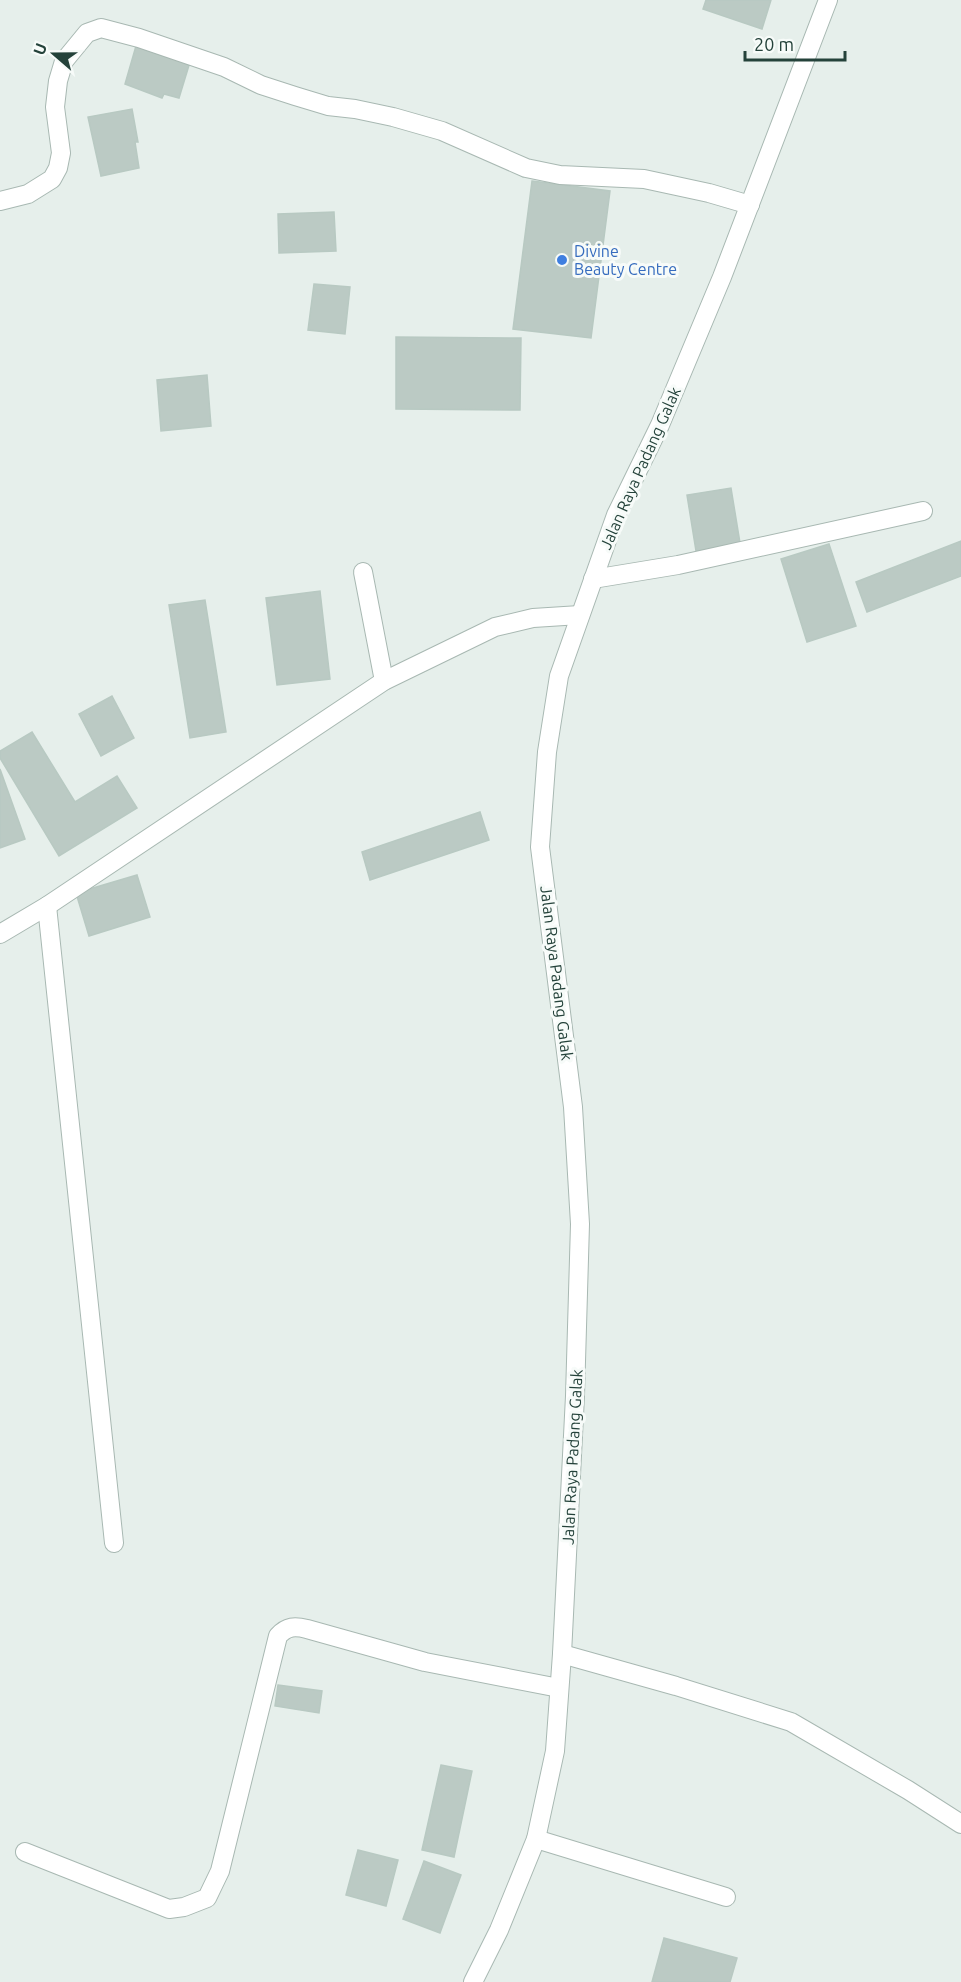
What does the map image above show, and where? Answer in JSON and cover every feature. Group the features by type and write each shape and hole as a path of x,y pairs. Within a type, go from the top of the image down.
{"street":[{"name":"Jalan Raya Padang Galak","path":"473,1982 499,1930 536,1839 555,1751 562,1654 575,1396 580,1224 572,1096 540,847 547,752 559,676 616,515 664,415 750,206 828,0"},
{"path":"0,201 28,194 52,179 58,168 61,153 55,107 58,81 64,61 87,33 101,28 139,38 224,67 261,85 328,106 393,117 442,131 526,168 560,176 644,179 709,193 750,206"},
{"path":"593,579 678,565 923,511"},
{"path":"363,572 384,681"},
{"path":"0,934 47,906 384,681 495,627 533,618 580,615"},
{"path":"47,906 114,1543"},
{"path":"25,1852 169,1909 184,1908 207,1898 220,1871 278,1636 291,1627 307,1629 425,1662 559,1688"},
{"path":"562,1654 791,1722 908,1790 961,1824"},
{"path":"536,1839 726,1897"}],"building":[{"path":"706,0 771,0 762,29 703,9"},
{"path":"136,46 190,62 179,98 164,94 162,98 125,84"},
{"path":"132,109 138,142 135,142 139,168 101,176 88,117"},
{"name":"Divine Beauty Centre","path":"532,181 610,191 591,338 513,329"},
{"path":"334,212 336,251 279,253 278,214"},
{"path":"314,284 350,287 345,334 308,330"},
{"path":"396,337 521,338 520,410 396,409"},
{"path":"207,375 211,426 161,431 157,380"},
{"path":"731,488 740,543 696,551 687,495"},
{"path":"961,541 961,576 867,612 856,582"},
{"path":"829,544 856,626 807,642 781,559"},
{"path":"320,591 330,679 277,685 266,598"},
{"path":"205,600 226,732 190,738 169,605"},
{"path":"112,696 134,738 101,756 79,714"},
{"path":"32,732 75,802 117,776 137,808 59,856 0,758 0,751"},
{"path":"0,769 25,839 0,848"},
{"path":"480,812 489,840 370,880 362,852"},
{"path":"137,875 150,917 89,936 76,893"},
{"path":"278,1685 322,1691 319,1713 275,1706"},
{"path":"441,1765 472,1771 454,1857 422,1850"},
{"path":"358,1850 398,1860 386,1906 346,1895"},
{"path":"424,1861 461,1875 440,1933 403,1919"},
{"path":"664,1938 737,1958 730,1982 652,1982"}],"place":[{"name":"Divine Beauty Centre","path":"562,260"}]}
